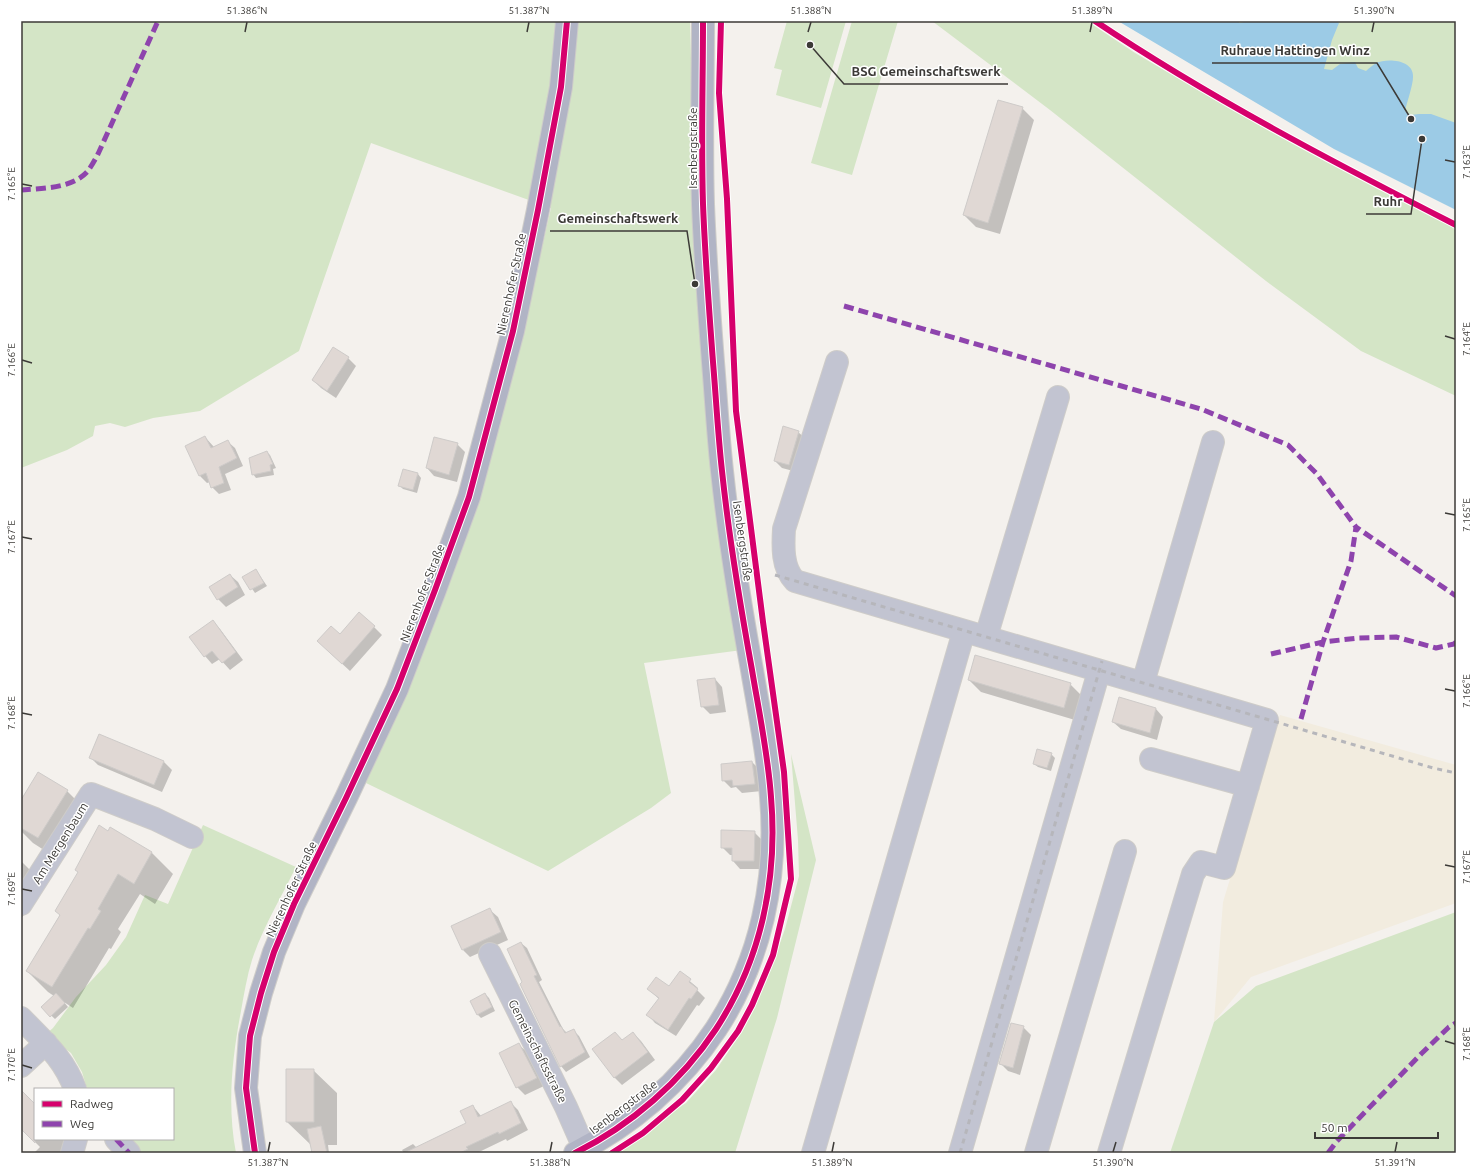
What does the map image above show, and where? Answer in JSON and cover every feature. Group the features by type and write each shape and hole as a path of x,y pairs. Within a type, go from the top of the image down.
{"main road":[{"name":"Nierenhofer Straße","path":"255,1153 246,1088 250,1036 261,993 274,952 294,904 397,689 436,590 468,497 488,428 513,331 538,210 561,87 566,21"},
{"name":"Isenbergstraße","path":"580,1151 613,1131 649,1104 680,1074 709,1039 733,1001 748,969 760,933 770,880 773,823 770,778 728,519 722,471 708,304 703,202 703,21"}],"street":[{"path":"836,362 784,529 784,549 788,572 795,581 1267,720 1224,868 1201,862 1193,874 1109,1153"},
{"path":"986,637 1058,397"},
{"path":"1143,683 1213,442"},
{"path":"813,1153 964,631"},
{"path":"960,1153 1099,671"},
{"path":"1151,759 1248,786"},
{"name":"Am Mergenbaum","path":"21,904 91,794 155,819 192,837"},
{"path":"1036,1153 1125,852"},
{"name":"Gemeinschaftsstraße","path":"490,954 566,1107 580,1151"},
{"path":"21,1018 46,1043 67,1069 75,1088"},
{"path":"21,1066 46,1043"},
{"path":"72,1153 76,1140"},
{"path":"117,1140 129,1153"}],"shaded area":[{"path":"1280,715 1456,765 1456,903 1251,977 1214,1022 1223,902"}],"green space":[{"path":"21,21 690,21 696,245 742,650 644,663 671,793 651,808 548,871 366,783 396,714 518,352 551,208 371,143 299,351 200,411 153,418 125,427 110,423 95,426 93,436 67,450 21,468"},
{"path":"787,21 846,21 821,108 776,95 782,70 774,68"},
{"path":"852,21 898,21 852,175 811,163"},
{"path":"932,21 1087,21 1135,53 1230,109 1327,162 1456,226 1456,396 1361,351 1266,281 1050,110"},
{"path":"1213,21 1456,21 1456,168"},
{"path":"791,754 816,860 777,1018 735,1153 609,1153 686,1103 716,1070 741,1033 738,1031 766,982 785,929 799,876 798,840"},
{"path":"203,825 296,867 261,936 252,960 246,985 233,1064 231,1100 233,1135 236,1153 134,1153 121,1140 174,1140 174,1088 87,1088 82,1072 71,1053 46,1034 53,1028 76,997 106,965 126,937 145,895 168,904"},
{"path":"1456,912 1456,1153 1170,1153 1214,1022 1256,986"}],"water":[{"path":"1118,21 1239,21 1239,23 1249,21 1336,21 1339,23 1332,40 1324,69 1332,70 1340,64 1355,62 1358,68 1366,71 1381,61 1393,61 1405,64 1412,71 1413,80 1405,111 1411,115 1431,114 1456,123 1456,210 1334,149"}],"building":[{"path":"998,100 1023,107 988,223 963,215"},
{"path":"333,347 349,357 327,391 312,380"},
{"path":"783,426 799,431 789,465 774,461"},
{"path":"205,436 211,448 228,440 237,458 219,467 224,483 211,488 206,473 199,476 185,446"},
{"path":"434,437 458,443 449,475 426,468"},
{"path":"267,451 273,464 270,465 271,471 252,475 249,458"},
{"path":"403,469 418,473 413,490 398,486"},
{"path":"256,569 264,583 250,590 242,577"},
{"path":"230,574 238,587 217,600 209,587"},
{"path":"359,612 375,626 342,664 317,641 331,626 340,634"},
{"path":"213,620 236,652 222,663 212,651 204,657 189,637"},
{"path":"975,655 1071,683 1064,708 968,680"},
{"path":"715,678 719,705 701,707 697,680"},
{"path":"1119,697 1156,708 1150,733 1112,722"},
{"path":"99,734 164,761 154,785 89,758"},
{"path":"1037,749 1052,753 1047,768 1033,764"},
{"path":"752,761 755,784 733,786 732,780 722,781 721,764"},
{"path":"38,772 68,790 38,838 21,828 21,800"},
{"path":"99,825 108,831 110,827 152,852 134,884 118,874 98,909 101,911 90,929 88,928 52,987 26,971 60,915 55,911 78,872 75,870"},
{"path":"721,830 755,831 754,861 732,861 732,848 721,848"},
{"path":"490,908 501,932 462,950 451,926"},
{"path":"521,942 537,975 534,976 560,1027 561,1026 565,1033 574,1029 585,1052 560,1067 520,984 522,982 507,949"},
{"path":"680,971 691,979 689,982 698,989 691,999 689,998 668,1030 646,1015 659,998 647,989 656,977 669,986"},
{"path":"56,993 65,1003 50,1017 41,1007"},
{"path":"485,993 492,1007 477,1015 470,1001"},
{"path":"1011,1023 1024,1026 1013,1068 999,1064"},
{"path":"615,1032 622,1040 633,1032 648,1052 614,1078 592,1049"},
{"path":"519,1043 537,1078 516,1088 499,1053"},
{"path":"286,1069 314,1069 314,1122 286,1122"},
{"path":"21,1090 34,1103 35,1143 21,1129"},
{"path":"511,1101 521,1123 499,1134 498,1132 466,1147 468,1149 460,1153 404,1153 466,1123 460,1111 473,1105 478,1117"},
{"path":"321,1126 327,1153 312,1153 307,1129"}],"railway":[{"path":"775,575 1433,768 1456,773"},
{"path":"960,1153 1102,661"}],"marked path":[{"path":"21,190 65,185 80,178 87,172 98,154 158,21"},
{"path":"844,306 1201,409 1288,445 1317,474 1356,527"},
{"path":"1301,719 1323,642 1351,561 1356,527 1456,596"},
{"path":"1271,654 1323,642 1358,638 1396,637 1436,648 1454,644 1456,642"},
{"path":"1328,1153 1337,1141 1421,1054 1449,1027 1456,1023"},
{"path":"117,1140 129,1153"}],"cycle path":[{"path":"255,1153 246,1088 250,1036 261,993 274,952 294,904 397,689 469,497 513,331 538,210 561,87 567,21"},
{"path":"575,1153 616,1129 653,1100 687,1067 716,1029 732,1003 745,975 755,947 769,888 772,858 770,781 728,521 713,362 703,204 703,21"},
{"path":"612,1153 643,1133 682,1100 711,1068 738,1031 752,1005 773,955 791,879 784,772 736,411 727,199 719,93 721,21"},
{"path":"1095,21 1227,103 1318,153 1456,225"}],"place":[{"name":"BSG Gemeinschaftswerk","path":"810,45"},
{"name":"Ruhraue Hattingen Winz","path":"1411,119"},
{"name":"Ruhr","path":"1422,139"},
{"name":"Gemeinschaftswerk","path":"695,284"}]}
